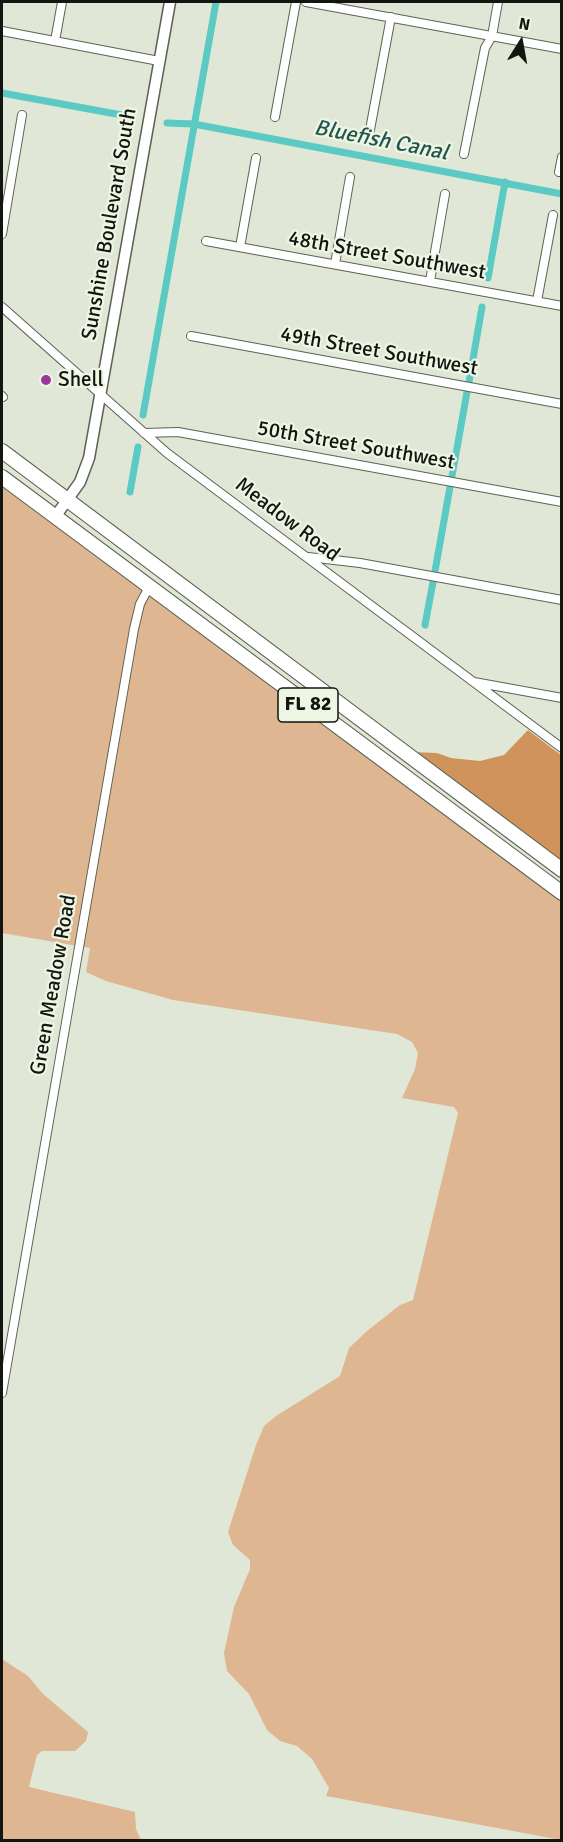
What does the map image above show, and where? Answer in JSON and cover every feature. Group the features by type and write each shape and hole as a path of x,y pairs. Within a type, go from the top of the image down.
{"highway":[{"name":"FL 82","path":"2,451 561,870"},
{"name":"FL 82","path":"2,477 561,893"}],"street":[{"path":"55,41 62,2"},
{"name":"Sunshine Boulevard South","path":"56,517 80,482 86,466 170,2"},
{"path":"275,117 296,2"},
{"path":"306,2 561,49"},
{"path":"464,154 485,48 492,36 498,2"},
{"path":"369,135 391,17"},
{"path":"2,31 159,61"},
{"path":"2,234 22,115"},
{"path":"559,172 561,157"},
{"path":"240,247 256,158"},
{"path":"334,264 351,177"},
{"path":"430,281 445,194"},
{"path":"537,301 553,215"},
{"name":"48th Street Southwest","path":"206,241 561,306"},
{"name":"Meadow Road","path":"2,307 144,433 561,748"},
{"name":"49th Street Southwest","path":"191,336 561,404"},
{"name":"50th Street Southwest","path":"144,433 178,432 561,502"},
{"path":"307,557 360,563 561,600"},
{"name":"Green Meadow Road","path":"2,1393 134,628 140,604 149,586"},
{"path":"473,682 561,698"}],"shaded area":[{"path":"2,481 561,897 561,1840 326,1796 329,1788 312,1759 297,1746 280,1741 267,1730 249,1694 227,1671 224,1653 234,1607 250,1569 250,1560 233,1545 228,1532 256,1445 264,1426 340,1376 349,1348 400,1305 413,1300 458,1113 454,1107 402,1098 415,1069 418,1053 412,1042 397,1034 173,1000 106,981 86,972 90,948 2,933"},
{"path":"528,730 561,755 561,866 409,752 437,753 451,758 480,761 504,755"},
{"path":"2,1659 28,1676 43,1694 88,1732 86,1741 75,1751 42,1751 37,1755 29,1787 135,1812 136,1829 141,1840 2,1840"}],"waterway":[{"path":"143,415 216,2"},
{"path":"2,93 127,116"},
{"name":"Bluefish Canal","path":"167,123 194,124 562,194"},
{"path":"488,278 505,182"},
{"path":"469,382 482,307"},
{"path":"452,476 467,392"},
{"path":"130,492 138,447"},
{"path":"435,571 450,487"},
{"path":"425,625 433,582"}],"place":[{"name":"Shell","path":"46,380"}]}
